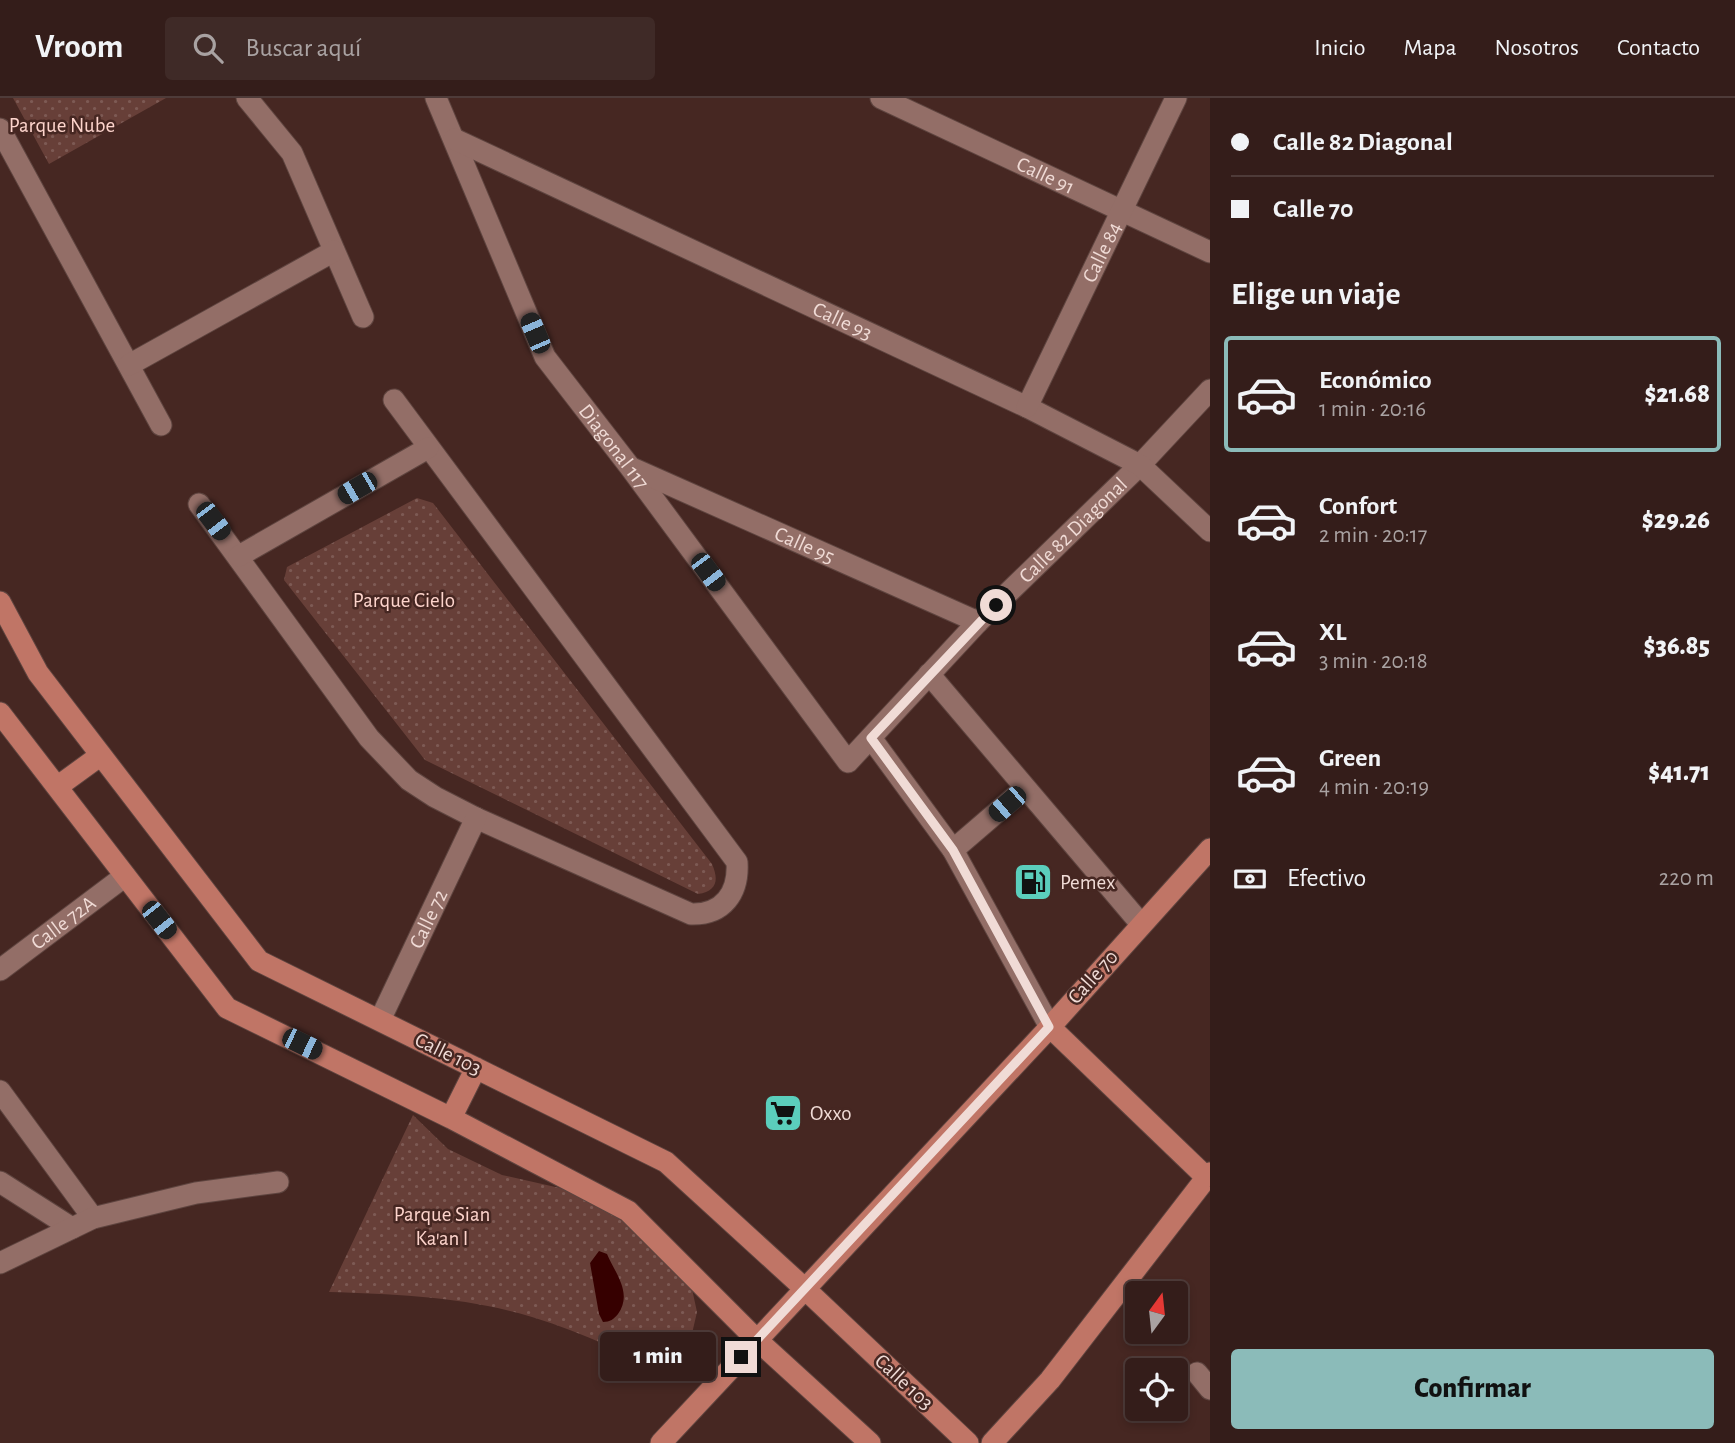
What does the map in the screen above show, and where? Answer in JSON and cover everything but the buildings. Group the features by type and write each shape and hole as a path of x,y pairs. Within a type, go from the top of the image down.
{"main road":[{"name":"Calle 103","path":"0,602 38,673 259,961 666,1161 968,1443"},
{"path":"0,713 227,1008 452,1118 628,1211 757,1340 870,1443"},
{"path":"57,787 101,755"},
{"name":"Calle 70","path":"661,1443 1049,1027 1210,849"},
{"path":"992,1443 1050,1380 1208,1175 1049,1027"},
{"path":"452,1118 475,1068"}],"street":[{"path":"247,98 292,153 363,317"},
{"name":"Calle 91","path":"881,98 1210,252"},
{"name":"Calle 84","path":"1027,407 1176,98"},
{"name":"Diagonal 117","path":"445,103 454,139 545,357 848,761"},
{"path":"0,129 5,151 161,425"},
{"name":"Calle 93","path":"454,139 1027,407 1140,465 1210,531"},
{"path":"129,366 334,251"},
{"name":"Calle 82 Diagonal","path":"848,761 978,622 1140,465 1210,390"},
{"path":"200,504 369,738 409,780 435,797 476,817 691,914 705,915 717,909 734,889 738,876 737,862 394,400"},
{"path":"239,556 428,448"},
{"name":"Calle 95","path":"630,467 978,622"},
{"path":"929,674 1141,924"},
{"path":"871,738 953,850 1049,1027"},
{"path":"953,850 1025,788"},
{"name":"Calle 72","path":"380,1020 476,817"},
{"name":"Calle 72A","path":"0,970 125,876"},
{"path":"0,1091 93,1218"},
{"path":"0,1182 72,1228"},
{"path":"0,1263 93,1218 196,1193 278,1182"}],"green space":[{"name":"Parque Nube","path":"13,98 166,98 49,164"},
{"name":"Parque Cielo","path":"417,498 433,503 712,864 716,880 713,887 698,894 425,760 284,580 287,567"},
{"name":"Parque Sian Ka'an I","path":"413,1115 448,1149 502,1175 573,1191 631,1222 692,1289 697,1312 681,1381 589,1338 507,1310 432,1298 329,1292"}],"shaded area":[{"path":"599,1251 607,1254 618,1276 624,1298 618,1314 605,1322 599,1314 590,1263"}],"place":[{"name":"Pemex","path":"1033,882"},
{"name":"Oxxo","path":"783,1113"}],"route":[{"path":"741,1357 1049,1027 953,850 871,738 996,605"}]}
